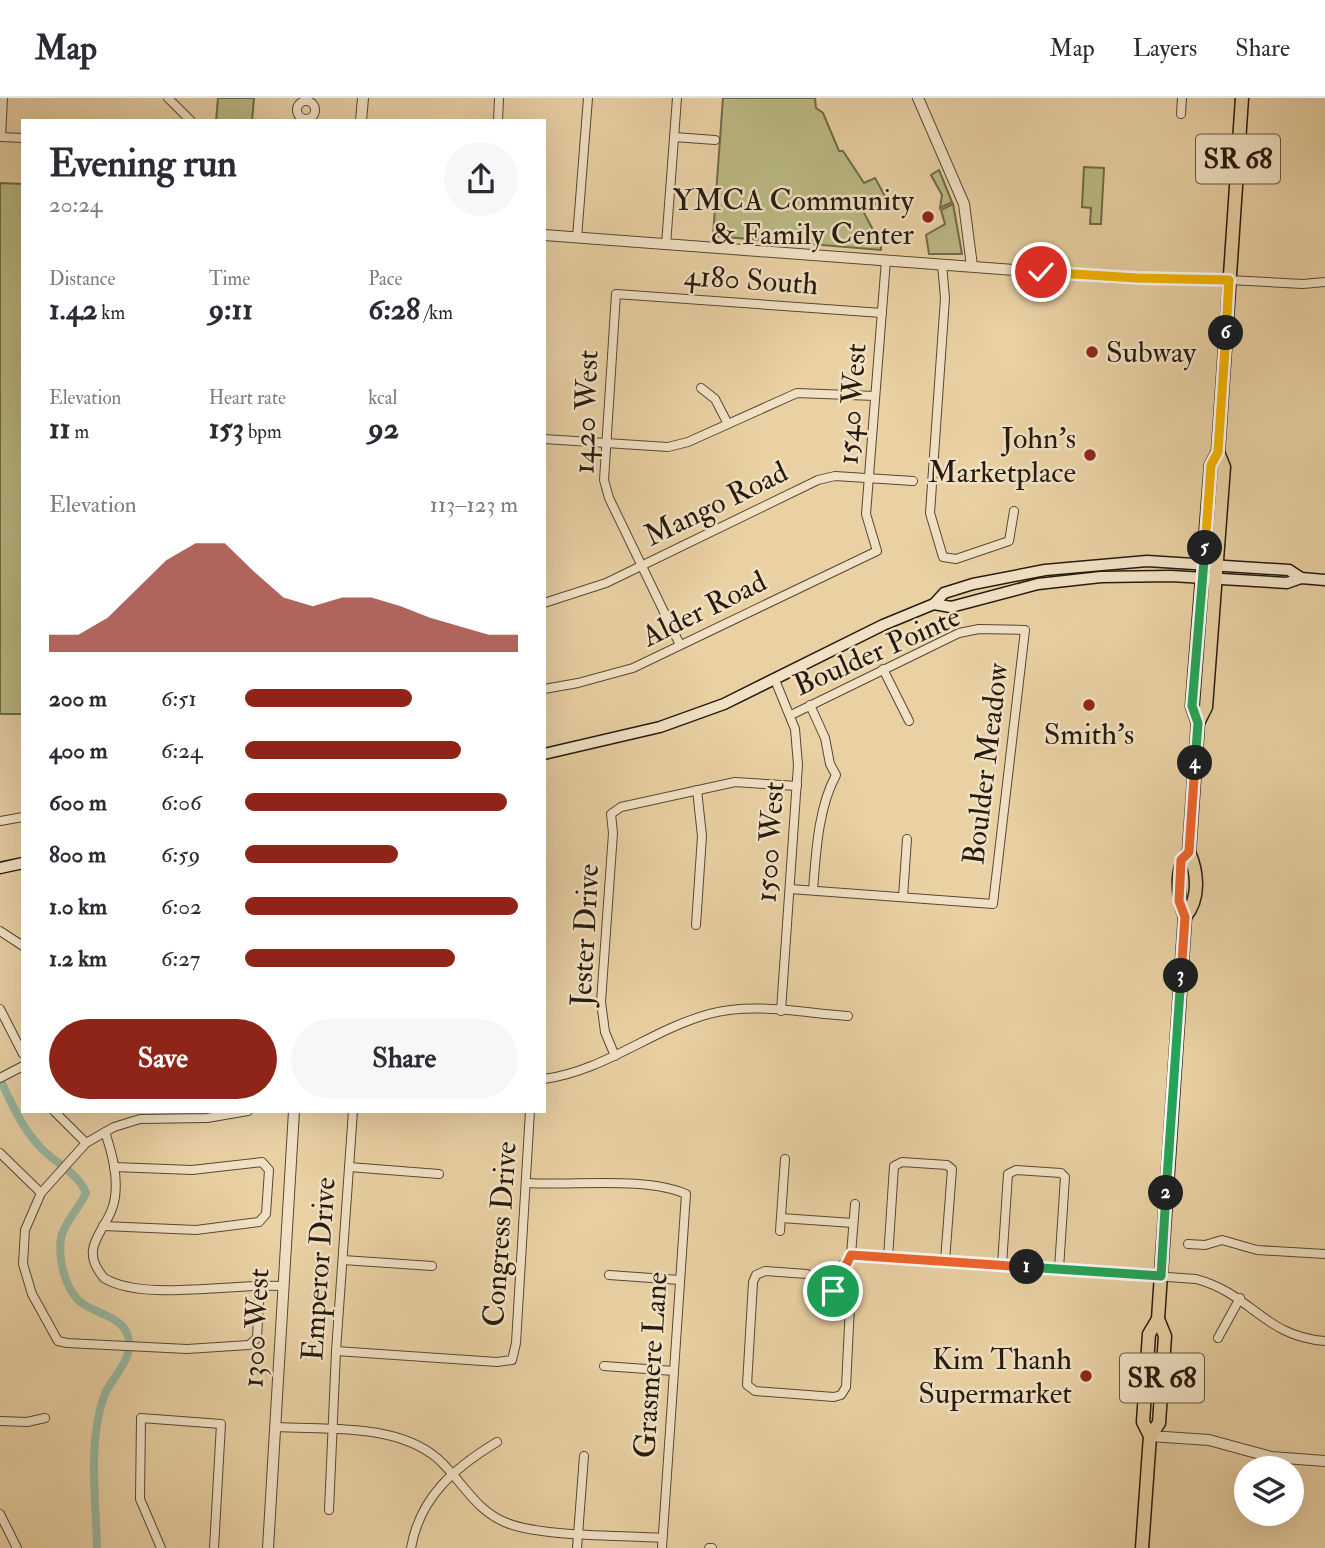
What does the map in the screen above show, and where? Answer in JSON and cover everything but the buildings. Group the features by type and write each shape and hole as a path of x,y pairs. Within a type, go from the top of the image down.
{"main road":[{"name":"SR 68","path":"1142,1548 1150,1436 1143,1422 1149,1334 1158,1319 1185,917 1179,901 1181,860 1189,852 1198,723 1206,707 1211,465 1218,452 1242,98"},
{"path":"546,754 660,727 724,704 883,625 934,604 944,593 961,587 1037,571 1147,561 1289,570 1301,578"},
{"path":"994,594 1010,584 1035,578 1037,571"},
{"path":"934,604 951,607 994,594 1078,579 1146,575 1287,583 1301,578 1325,580"},
{"path":"0,868 21,863"}],"street":[{"path":"4,98 0,137 21,138"},
{"path":"168,98 189,119"},
{"path":"361,119 363,98"},
{"path":"498,119 499,98"},
{"path":"577,238 588,98"},
{"path":"666,244 677,98"},
{"path":"918,98 964,204 972,266"},
{"path":"1181,114 1182,98"},
{"path":"674,137 715,140"},
{"path":"546,235 1121,278 1303,284 1325,282"},
{"name":"1540 West","path":"877,551 867,524 886,260"},
{"path":"942,264 946,298 930,517 943,557 956,559 1009,541 1014,511"},
{"name":"4180 South","path":"617,294 881,313"},
{"name":"1420 West","path":"617,294 605,443 606,489 680,645"},
{"path":"701,388 715,399 728,424"},
{"path":"546,439 679,446 797,393 875,396"},
{"name":"Mango Road","path":"546,602 587,591 818,480 835,476 913,481"},
{"name":"Alder Road","path":"546,689 616,673 877,551"},
{"name":"Boulder Pointe","path":"790,715 959,633 979,629 1025,630"},
{"name":"Boulder Meadow","path":"903,897 993,904 1025,630"},
{"path":"883,669 909,721"},
{"name":"1500 West","path":"775,680 790,715 797,745 797,786 781,1011"},
{"path":"810,705 825,738 830,764 836,775 828,790 816,854 813,890"},
{"path":"696,925 702,825 697,790 745,782 797,786"},
{"name":"Jester Drive","path":"615,1056 606,1032 601,1002 611,814 621,807 697,790"},
{"path":"0,821 21,817"},
{"path":"790,889 903,897 907,839"},
{"path":"0,931 21,944"},
{"path":"0,1009 21,1050"},
{"path":"546,1079 573,1073 707,1014 746,1009 848,1016"},
{"path":"1,1077 21,1067"},
{"path":"56,1113 86,1143"},
{"path":"234,1113 193,1119 147,1118 105,1132 86,1143 41,1193 25,1230 23,1264 32,1294 52,1335 62,1343 220,1348 249,1345 256,1341 260,1284"},
{"name":"1300 West","path":"268,1548 294,1113"},
{"name":"Emperor Drive","path":"330,1510 336,1351 353,1113"},
{"name":"Congress Drive","path":"336,1351 497,1362 512,1360 516,1343 530,1113"},
{"path":"105,1132 114,1167 114,1205 95,1239 93,1255 100,1273 110,1282 167,1289 260,1284 282,1286"},
{"path":"0,1153 3,1163 41,1193"},
{"path":"780,1231 785,1159"},
{"path":"103,1226 196,1230 258,1222 265,1214 269,1170 266,1164 259,1162 192,1170 114,1167"},
{"path":"888,1258 894,1166 902,1162 947,1165 951,1169 945,1261"},
{"path":"349,1167 439,1174"},
{"path":"1002,1265 1008,1174 1016,1170 1061,1173 1065,1177 1059,1269"},
{"name":"Grasmere Lane","path":"527,1183 570,1186 608,1183 673,1188 686,1194 662,1548"},
{"path":"829,1289 851,1255 855,1204"},
{"path":"781,1218 853,1223"},
{"path":"1188,1244 1205,1245 1222,1240 1257,1250 1325,1254"},
{"path":"851,1255 1161,1276 1213,1284 1240,1298 1271,1325 1284,1332 1325,1341"},
{"path":"343,1260 432,1266"},
{"path":"759,1272 807,1274 829,1289 847,1302 851,1310 843,1393 834,1397 752,1391 746,1380 753,1282 759,1272"},
{"path":"610,1275 680,1280"},
{"path":"1218,1338 1240,1298"},
{"path":"604,1366 674,1371"},
{"path":"0,1421 27,1422 45,1418"},
{"path":"161,1548 139,1499 141,1418 221,1424 214,1548"},
{"path":"276,1427 398,1437 422,1448 451,1474 472,1500 509,1524 662,1538"},
{"path":"1150,1436 1209,1440 1271,1457 1325,1461"},
{"path":"411,1548 424,1508 451,1474 497,1442"},
{"path":"577,1548 584,1456"},
{"path":"0,1514 17,1548"}],"green space":[{"path":"218,98 254,98 252,119 216,119"},
{"path":"723,98 815,98 816,108 823,113 839,151 843,151 864,183 875,178 886,198 863,211 881,250 713,236"},
{"path":"1084,167 1104,168 1101,224 1090,224 1091,208 1082,207"},
{"path":"939,170 952,202 940,208 942,195 931,175"},
{"path":"0,183 21,184 21,714 0,714"},
{"path":"953,204 962,254 929,254 926,235 945,224 941,210"}],"waterway":[{"path":"0,1079 30,1134 43,1150 78,1180 86,1193 61,1238 62,1266 70,1288 80,1302 121,1325 129,1341 127,1356 106,1392 98,1417 94,1454 97,1548"}],"place":[{"name":"YMCA Community & Family Center","path":"928,217"},
{"name":"Subway","path":"1092,352"},
{"name":"John's Marketplace","path":"1090,455"},
{"name":"Smith's","path":"1089,705"},
{"name":"Kim Thanh Supermarket","path":"1086,1376"}],"route":[{"path":"833,1291 851,1255 1161,1276 1185,917 1179,901 1181,860 1189,852 1198,723 1192,706 1200,588 1211,465 1218,452 1229,280 1041,272"}]}
